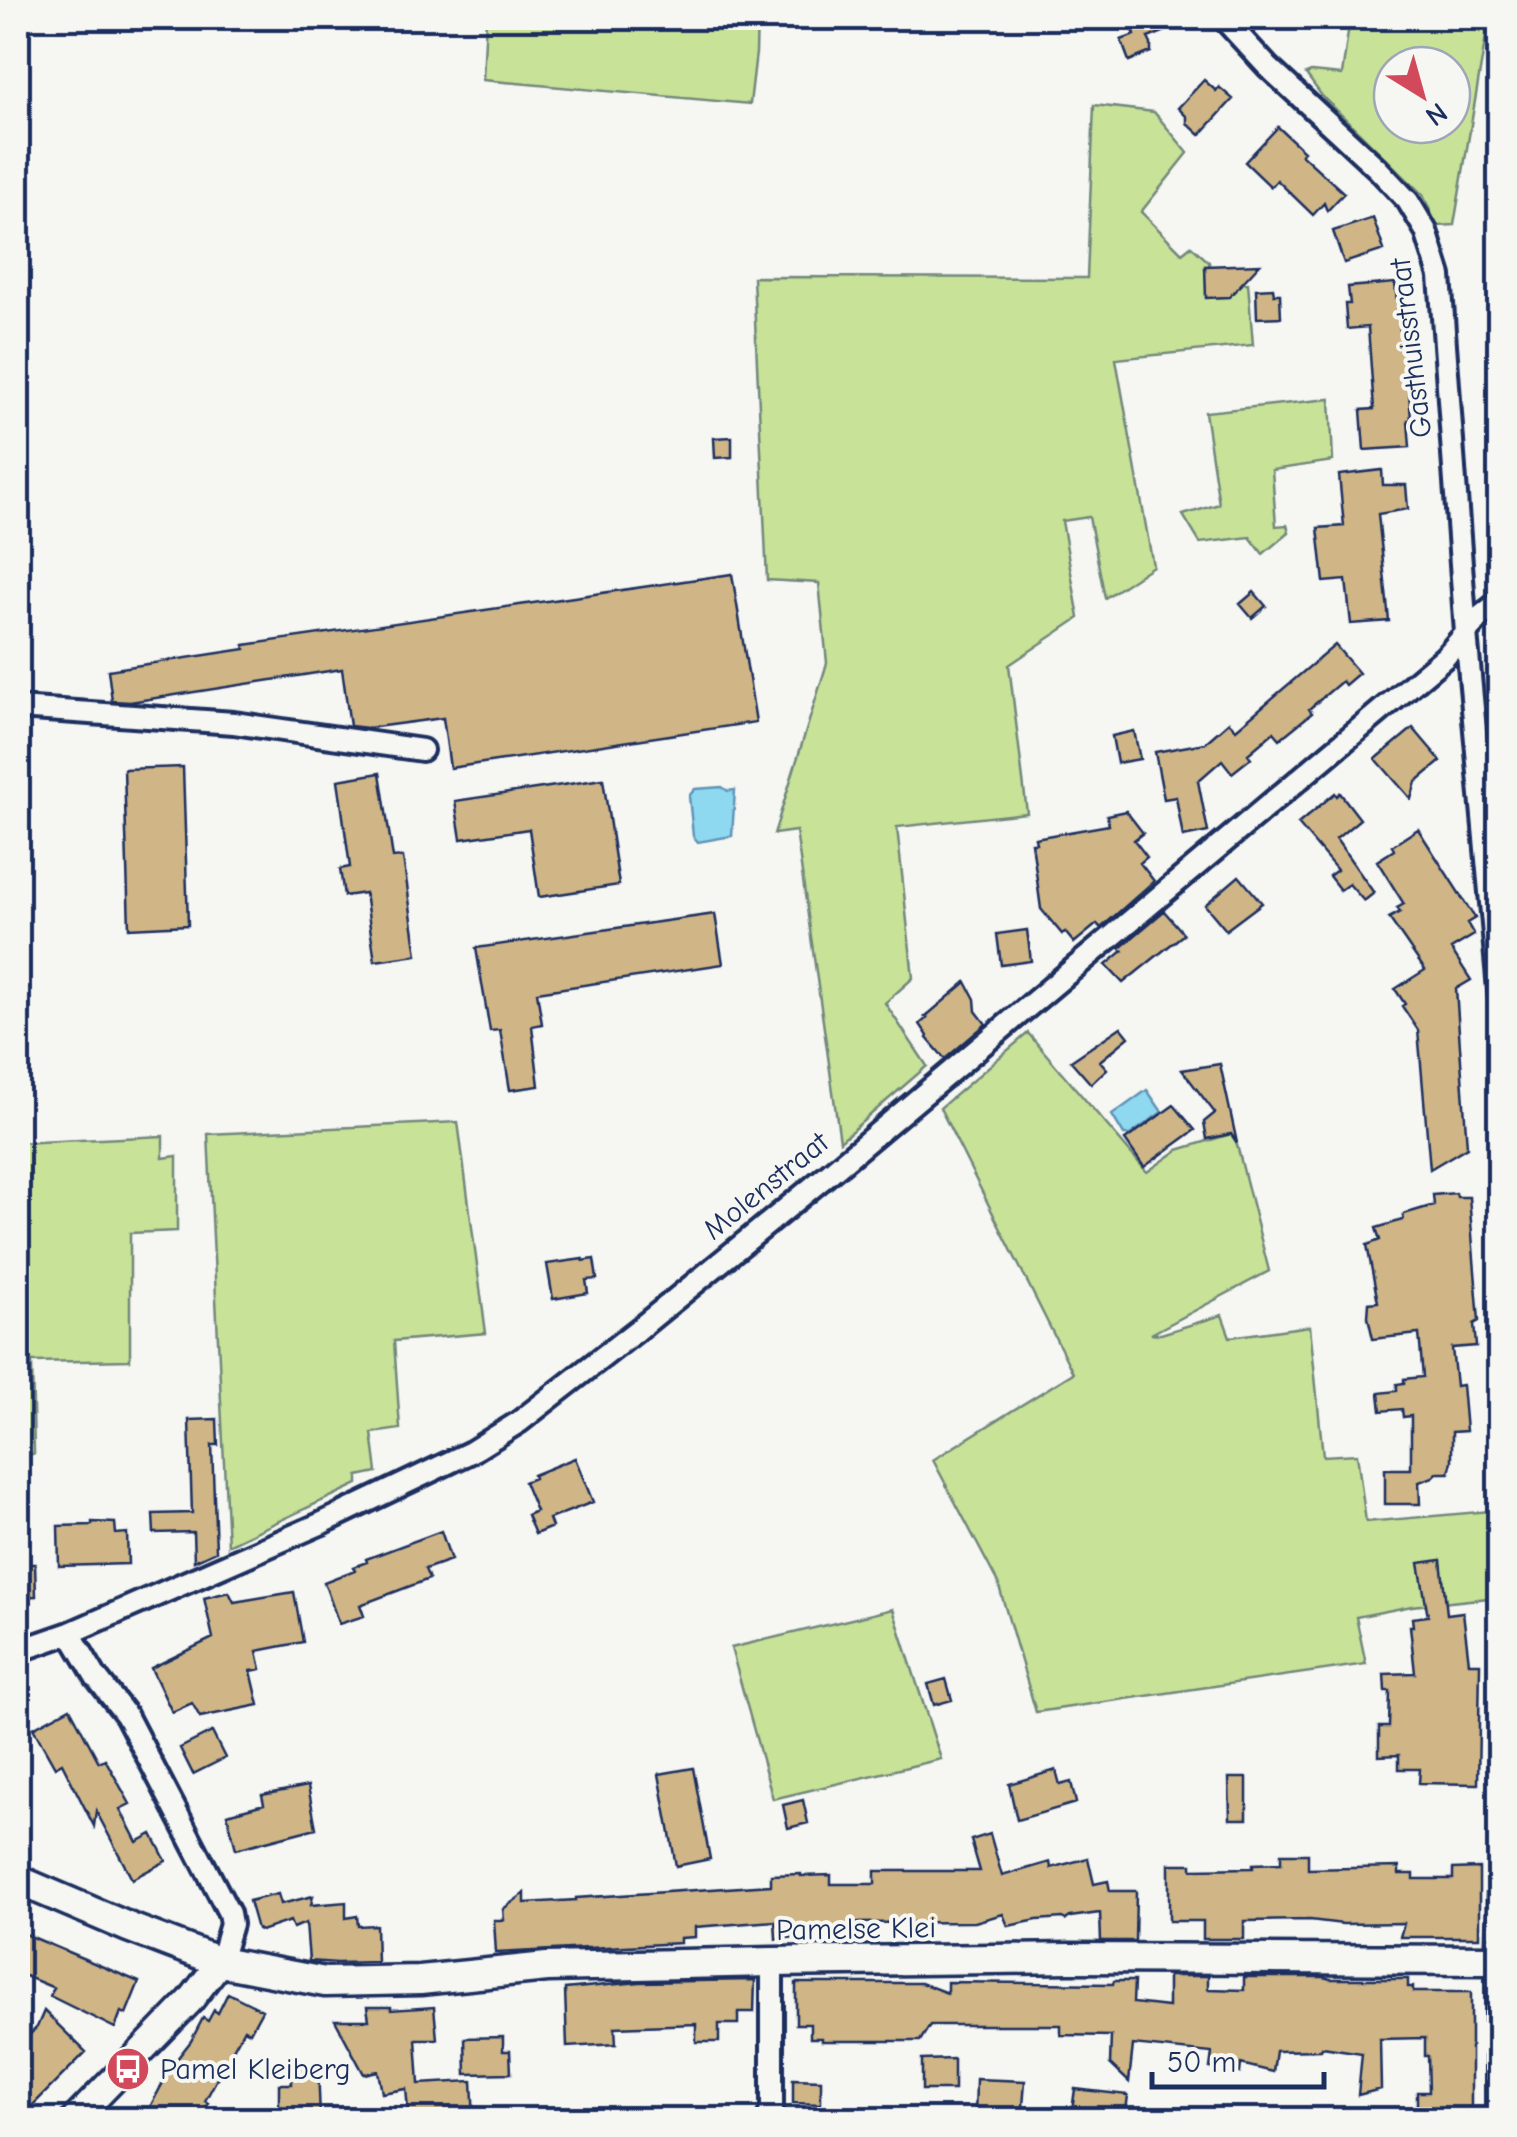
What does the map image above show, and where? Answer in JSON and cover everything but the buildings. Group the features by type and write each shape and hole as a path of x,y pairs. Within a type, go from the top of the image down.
{"main road":[{"name":"Pamelse Klei","path":"18,1880 220,1962 325,1982 420,1980 547,1967 772,1962 1071,1958 1498,1960"}],"street":[{"name":"Gasthuisstraat","path":"1224,18 1408,202 1426,231 1440,276 1466,633 1500,1000"},
{"path":"1466,633 1500,601"},
{"name":"Molenstraat","path":"18,1651 70,1633 320,1524 471,1452 519,1422 846,1160 1445,656 1466,633"},
{"path":"18,708 234,724 422,750"},
{"path":"70,1633 96,1677 126,1715 229,1912 231,1924 220,1962 190,2000 74,2120"},
{"path":"1497,2120 1500,1857"},
{"path":"766,2120 772,2109 772,1962"}],"green space":[{"path":"486,18 757,18 750,104 483,80"},
{"path":"1350,18 1489,18 1472,119 1472,45 1372,45 1372,145 1468,145 1454,225 1437,226 1423,195 1322,96 1306,74 1342,75"},
{"path":"1094,105 1154,112 1188,153 1141,212 1182,253 1191,246 1209,262 1212,286 1248,283 1253,345 1116,359 1153,566 1105,598 1089,517 1062,521 1079,618 1009,665 1027,813 897,827 913,978 885,1003 927,1066 840,1141 796,831 774,834 827,663 819,583 767,580 753,277 1087,278"},
{"path":"1330,399 1333,461 1272,470 1276,526 1287,525 1289,532 1263,554 1250,537 1200,543 1183,515 1219,504 1205,412"},
{"path":"1028,1033 1147,1172 1178,1150 1234,1133 1269,1271 1151,1334 1222,1315 1230,1337 1310,1326 1323,1456 1357,1454 1366,1522 1490,1511 1488,1598 1356,1617 1366,1664 1036,1712 998,1583 933,1460 1073,1373 940,1108"},
{"path":"458,1122 486,1333 394,1341 400,1429 372,1433 377,1472 358,1476 358,1484 228,1545 208,1134"},
{"path":"163,1136 163,1158 177,1156 177,1231 130,1233 130,1360 32,1362 34,1454 18,1454 18,1322 30,1321 26,1227 18,1227 18,1143"},
{"path":"893,1609 941,1759 773,1799 731,1648"}],"water":[{"path":"695,789 735,790 732,836 698,842 693,836 689,796"},
{"path":"1147,1090 1162,1112 1130,1135 1124,1135 1112,1115"}],"place":[{"name":"Pamel Kleiberg","path":"128,2069"}]}
